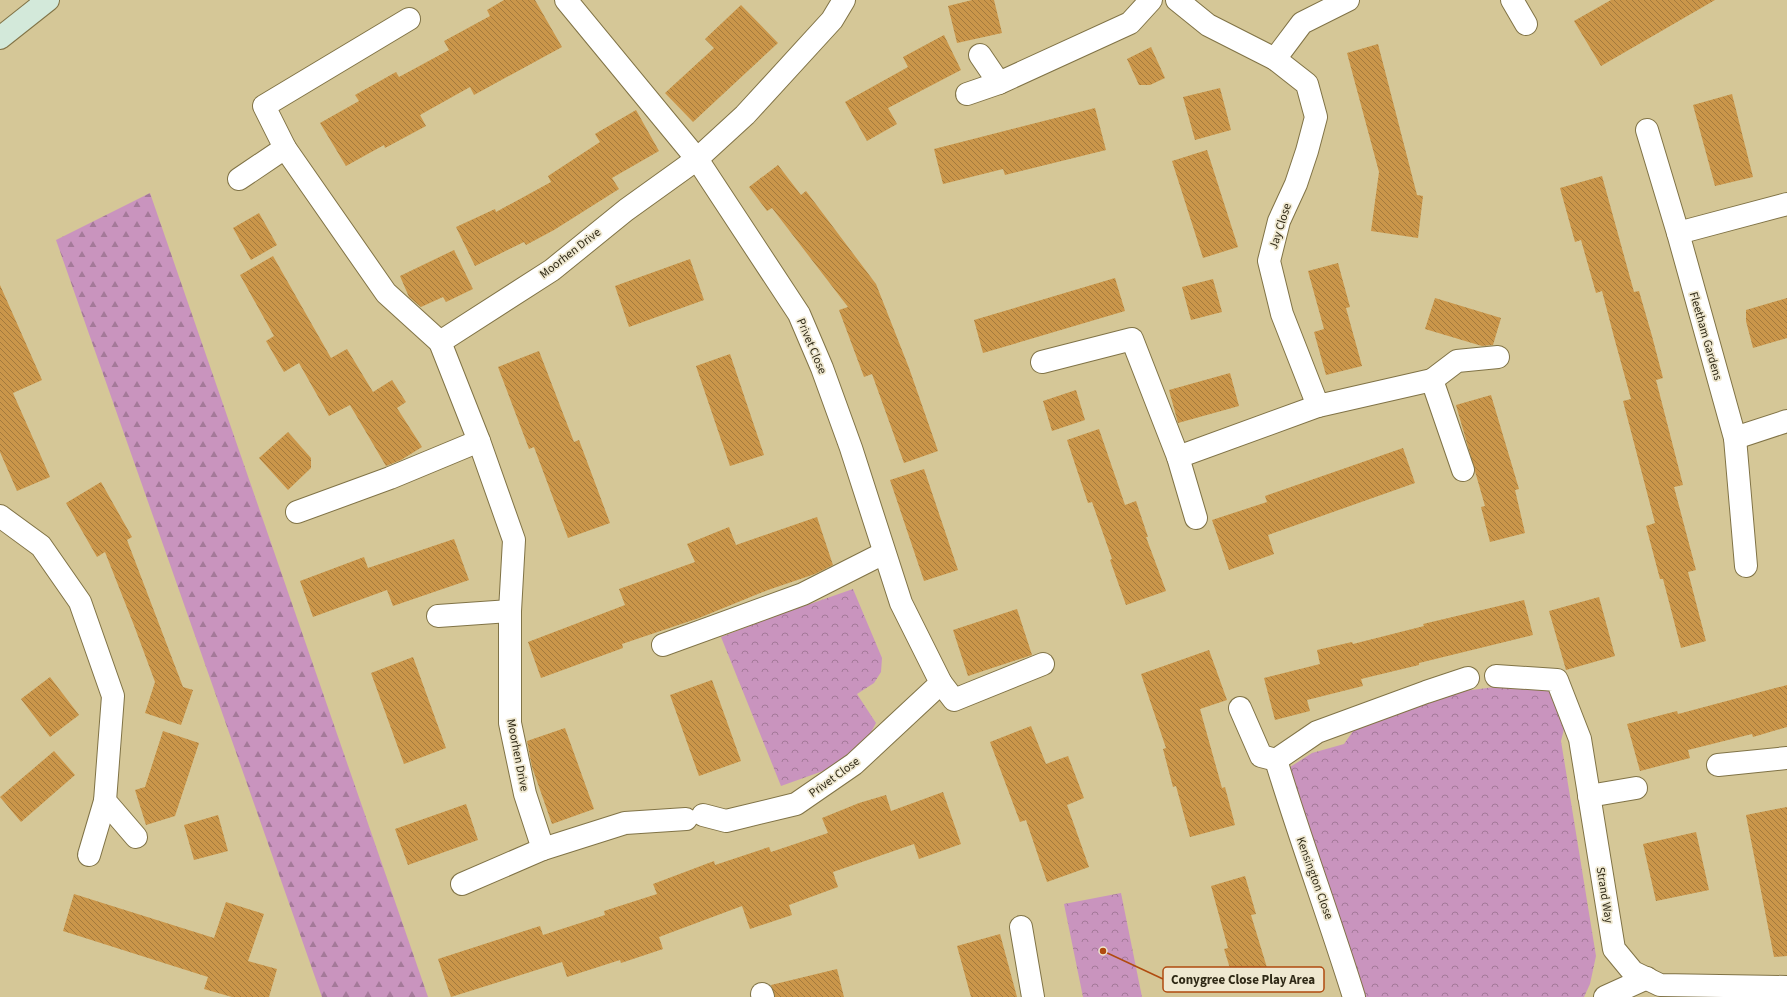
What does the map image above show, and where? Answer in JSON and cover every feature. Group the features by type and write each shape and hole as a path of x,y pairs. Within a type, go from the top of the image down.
{"street":[{"path":"0,38 48,0"},
{"path":"566,0 697,159"},
{"name":"Moorhen Drive","path":"440,342 552,270 626,210 697,159 745,115 832,20 844,0"},
{"path":"967,94 999,83 1130,23 1151,0"},
{"name":"Jay Close","path":"1177,0 1208,25 1275,59 1307,84 1316,118 1300,170 1280,221 1269,261 1282,314 1318,406"},
{"path":"1275,59 1302,23 1348,0"},
{"path":"1512,0 1526,24"},
{"name":"Moorhen Drive","path":"409,19 264,106 285,148 386,293 440,342 479,441 514,540 510,611 510,723 525,794 543,849"},
{"path":"980,55 999,83"},
{"name":"Fleetham Gardens","path":"1646,130 1678,233 1735,438 1746,566"},
{"path":"239,179 285,148"},
{"name":"Privet Close","path":"697,159 800,314 822,368 848,441 901,603 941,683 954,700 1043,664"},
{"path":"1678,233 1787,204"},
{"path":"1042,362 1132,339 1178,457 1196,518"},
{"path":"1178,457 1318,406 1432,380 1457,361 1498,357"},
{"path":"1432,380 1463,470"},
{"path":"1735,438 1787,421"},
{"path":"297,512 390,478 479,441"},
{"path":"0,516 41,546 80,602 114,696 105,801 89,855"},
{"path":"663,645 804,594 884,554"},
{"path":"438,616 510,611"},
{"name":"Strand Way","path":"1496,676 1557,680 1580,739 1614,949 1633,972 1660,985 1787,988"},
{"path":"1240,708 1261,756 1276,760 1317,732 1468,678"},
{"name":"Privet Close","path":"543,849 625,823 695,817 726,821 796,804 854,764 941,683"},
{"path":"1718,765 1787,758"},
{"name":"Kensington Close","path":"1276,760 1297,828 1324,902 1354,997"},
{"path":"1589,796 1636,788"},
{"path":"105,801 136,837"},
{"path":"462,884 543,849"},
{"path":"1021,927 1033,997"},
{"path":"1606,997 1647,978"}],"green space":[{"path":"150,193 428,997 322,997 56,240"},
{"path":"853,589 882,658 881,672 874,683 857,694 876,723 863,747 851,761 781,786 721,637"},
{"path":"1525,683 1553,686 1564,729 1561,741 1596,956 1590,984 1584,997 1352,997 1287,769 1312,753 1344,744 1356,727 1464,691"},
{"path":"1121,893 1142,997 1083,997 1064,904"}],"building":[{"path":"504,0 535,0 562,47 474,95 470,87 420,115 426,126 385,148 384,145 346,166 320,123 359,101 355,95 396,72 399,77 449,50 444,41 490,16 487,10"},
{"path":"972,0 994,0 1002,33 957,43 948,6"},
{"path":"1611,0 1715,0 1601,66 1574,21"},
{"path":"741,5 778,43 693,122 665,93 714,48 705,39"},
{"path":"944,35 961,70 888,108 897,124 867,141 845,102 908,67 903,57"},
{"path":"1378,44 1417,195 1423,196 1418,238 1371,231 1379,172 1347,53"},
{"path":"1151,47 1165,78 1150,85 1139,85 1127,59"},
{"path":"1220,88 1231,130 1195,140 1183,97"},
{"path":"1732,94 1753,177 1715,186 1693,105"},
{"path":"1095,108 1106,150 1005,175 1003,169 943,184 934,149"},
{"path":"636,110 659,151 612,178 619,189 554,230 526,245 524,242 475,266 456,227 495,209 496,212 551,182 548,176 600,142 595,134"},
{"path":"1207,150 1238,247 1203,258 1172,161"},
{"path":"778,165 801,195 806,191 876,284 909,368 938,451 904,463 872,374 864,377 839,310 848,307 772,208 767,211 749,187"},
{"path":"1602,176 1634,292 1639,291 1652,336 1663,378 1656,380 1683,485 1674,487 1696,570 1688,572 1706,641 1681,648 1663,579 1660,579 1646,526 1655,523 1623,401 1631,399 1602,291 1596,293 1581,240 1575,242 1560,188"},
{"path":"259,213 277,245 251,260 233,228"},
{"path":"454,250 473,289 446,302 443,297 421,307 409,297 400,276"},
{"path":"273,256 331,358 347,349 373,392 392,380 406,402 397,408 422,447 401,460 386,466 350,405 329,416 299,363 284,372 266,341 274,336 240,275"},
{"path":"690,259 704,300 629,327 615,286"},
{"path":"1338,263 1350,307 1346,308 1362,366 1326,375 1314,332 1324,329 1308,271"},
{"path":"1115,278 1125,311 983,353 974,320"},
{"path":"1213,279 1222,312 1191,320 1182,287"},
{"path":"0,285 42,380 13,393 50,477 17,491 0,452"},
{"path":"1435,298 1501,318 1493,345 1482,346 1425,329"},
{"path":"1787,298 1787,338 1753,348 1746,321 1746,310"},
{"path":"539,351 574,442 579,440 610,523 568,538 534,447 529,449 498,367"},
{"path":"730,354 764,455 730,466 696,366"},
{"path":"1230,373 1239,406 1178,423 1169,390"},
{"path":"1076,390 1085,420 1052,431 1043,401"},
{"path":"1491,395 1519,489 1515,490 1525,533 1490,542 1481,507 1485,506 1456,405"},
{"path":"1099,429 1125,505 1136,501 1148,537 1146,537 1166,591 1126,605 1092,502 1088,503 1067,440"},
{"path":"288,432 311,458 311,468 288,490 259,458"},
{"path":"1403,448 1415,483 1268,535 1274,554 1229,570 1212,520 1267,502 1265,496"},
{"path":"924,469 958,570 924,581 890,480"},
{"path":"101,482 132,537 127,540 183,687 193,690 181,725 145,713 155,682 135,628 105,552 97,557 66,503"},
{"path":"817,517 833,565 815,574 768,590 699,618 622,644 623,648 541,678 528,642 625,605 619,589 695,562 687,544 729,527 736,545"},
{"path":"454,539 469,580 393,606 387,590 313,617 300,581 364,557 368,568"},
{"path":"1599,597 1615,656 1566,670 1549,611"},
{"path":"1524,600 1533,635 1361,679 1363,686 1307,700 1310,711 1275,720 1264,678 1320,664 1317,650 1352,642 1353,644 1424,626 1423,624"},
{"path":"1017,609 1032,655 968,676 953,630"},
{"path":"1209,650 1227,700 1200,709 1222,788 1225,787 1235,825 1190,837 1176,786 1173,787 1163,749 1166,748 1141,674"},
{"path":"413,657 446,748 404,764 371,673"},
{"path":"50,677 79,715 50,737 21,699"},
{"path":"712,680 741,761 699,776 670,695"},
{"path":"1787,685 1787,727 1753,737 1752,734 1688,750 1690,758 1640,771 1627,724 1677,711 1678,714"},
{"path":"1031,726 1046,764 1068,756 1084,798 1067,805 1089,867 1047,882 1026,820 1020,822 990,742"},
{"path":"565,728 594,809 552,824 532,767 527,741"},
{"path":"163,731 199,743 175,816 146,825 135,790 145,787"},
{"path":"54,751 75,775 21,822 0,797"},
{"path":"943,792 961,844 919,859 914,844 833,872 838,887 789,905 792,915 750,929 742,906 659,937 663,949 621,963 620,960 567,977 562,962 451,997 438,959 540,926 543,935 605,915 604,911 657,894 653,884 714,861 715,865 769,847 771,852 828,833 822,818 859,803 886,795 891,811"},
{"path":"466,804 478,840 408,865 395,829"},
{"path":"1787,807 1787,956 1774,957 1746,815"},
{"path":"218,815 228,851 194,860 184,825"},
{"path":"1696,832 1709,890 1656,901 1643,844"},
{"path":"1245,876 1256,914 1251,915 1268,971 1234,981 1224,949 1228,948 1211,886"},
{"path":"74,894 214,938 226,902 264,914 248,961 277,969 269,997 232,997 204,989 208,977 63,931"},
{"path":"1000,934 1017,997 971,997 957,946"},
{"path":"837,969 844,997 775,997 771,985"}],"place":[{"name":"Conygree Close Play Area","path":"1103,951"}]}
